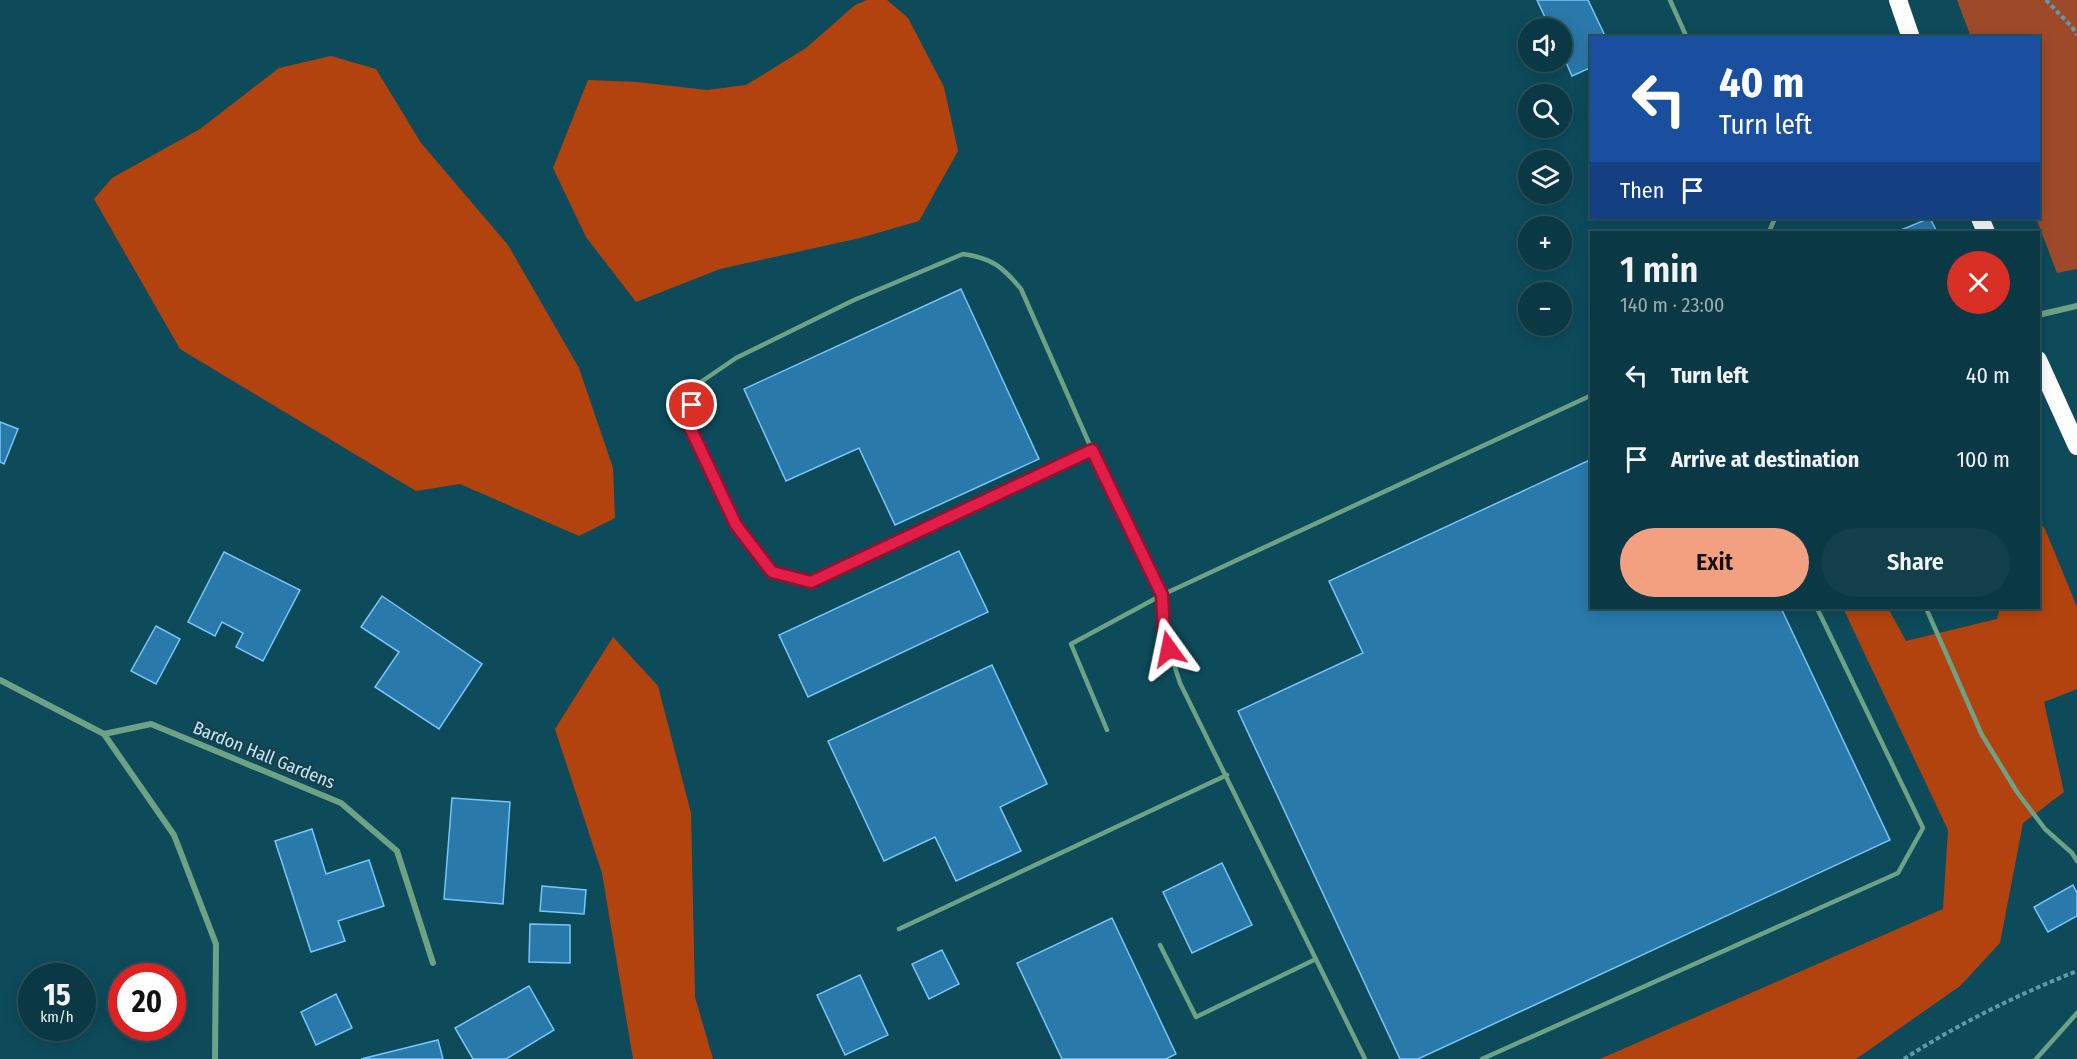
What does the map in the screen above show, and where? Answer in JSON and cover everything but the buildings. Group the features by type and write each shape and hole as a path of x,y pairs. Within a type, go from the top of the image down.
{"highway":[{"path":"1898,0 1910,36"},
{"path":"2040,364 2077,446"}],"street":[{"path":"2040,315 2077,306"},
{"path":"0,680 104,734 174,835 216,945 214,1059"},
{"name":"Bardon Hall Gardens","path":"104,734 151,724 340,803 397,851 433,963"}],"lane":[{"path":"1670,0 1686,36"},
{"path":"1770,219 1772,224"},
{"path":"1769,231 1774,219"},
{"path":"1092,450 811,582 772,572 736,525 688,423 695,386 735,358 854,300 963,254 982,257 997,264 1009,274 1021,289 1092,450 1162,595 1164,633 1180,683 1365,1059"},
{"path":"1107,730 1071,644 1162,595 1590,396"},
{"path":"1482,1059 1898,873 1923,828 1817,609"},
{"path":"1926,609 1982,735 2017,792 2045,829 2077,861"},
{"path":"899,929 1227,775"},
{"path":"1160,945 1196,1017 1317,959"},
{"path":"2036,1059 2077,1013"}],"path":[{"path":"2046,0 2077,35"},
{"path":"1904,1059 1944,1033 1993,1010 2024,992 2077,971"}],"shaded area":[{"path":"867,0 887,0 908,18 944,87 958,151 919,221 860,238 720,269 636,302 586,237 553,168 588,80 637,82 707,90 746,85 806,48 855,5"},
{"path":"1957,0 2077,0 2077,269 2057,273 2036,219 2040,219 2040,36 1971,36"},
{"path":"331,56 376,69 421,143 508,245 579,368 613,468 615,518 579,536 460,484 416,491 180,349 94,199 112,178 200,129 279,68"},
{"path":"2040,523 2045,529 2077,607 2077,689 2044,702 2064,792 2023,823 2000,943 1960,986 1856,1059 1600,1059 1943,909 1948,830 1843,609 1889,609 1906,641 1997,619 2000,609 2040,609"},
{"path":"613,637 658,686 691,813 695,997 713,1059 633,1059 602,873 555,729"}],"route":[{"path":"692,405 688,423 736,525 772,572 811,582 1092,450 1162,595 1164,633 1169,649"}]}
